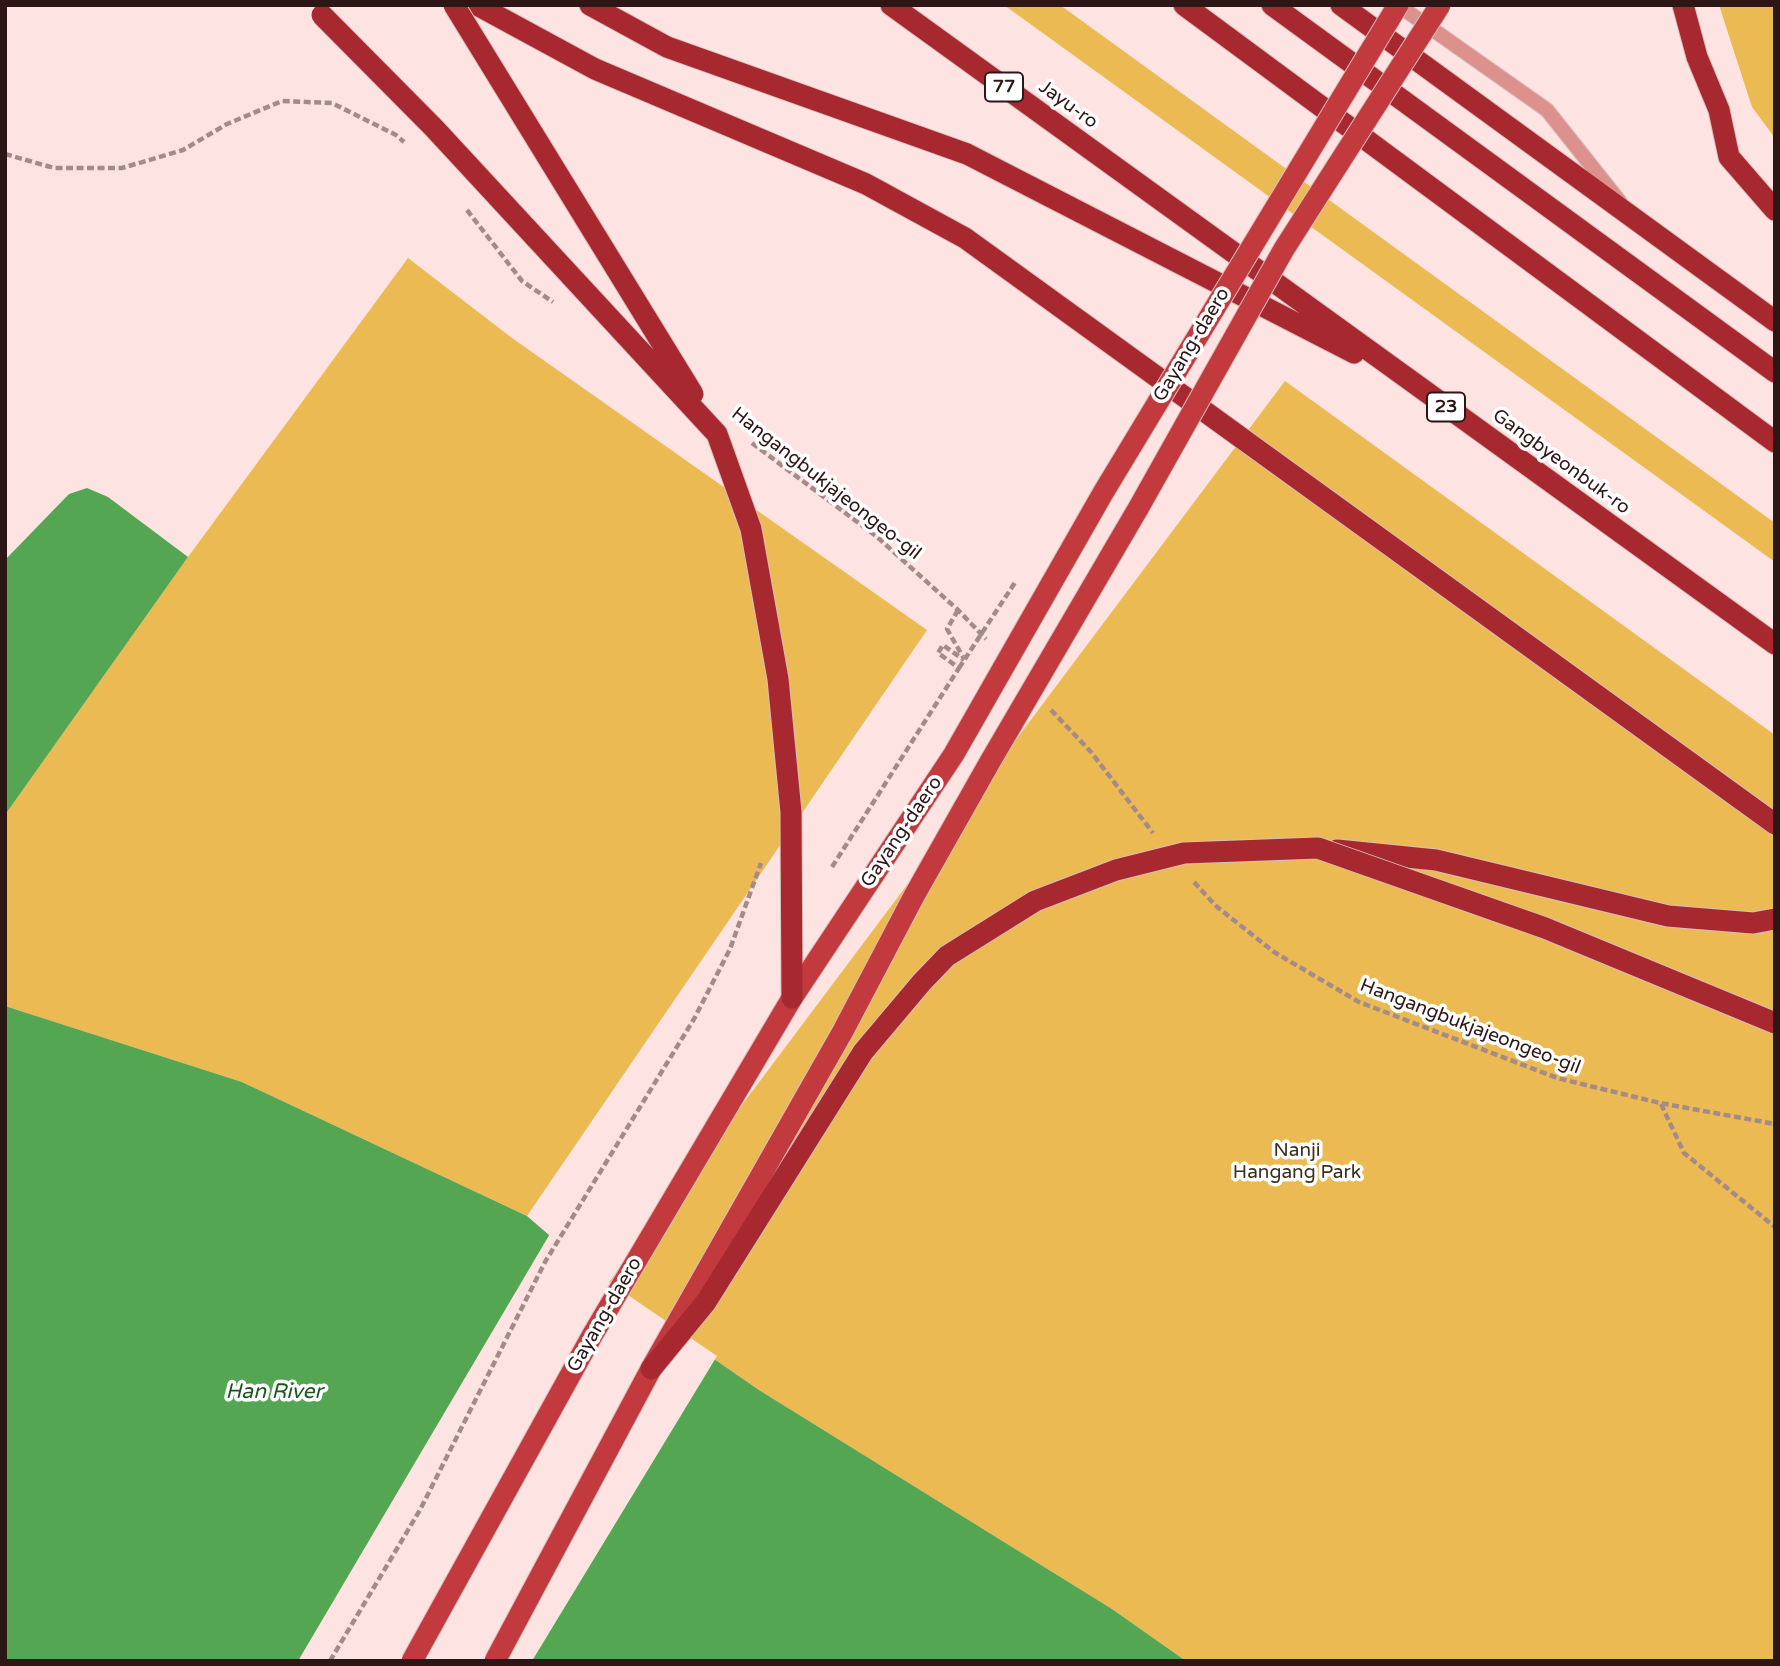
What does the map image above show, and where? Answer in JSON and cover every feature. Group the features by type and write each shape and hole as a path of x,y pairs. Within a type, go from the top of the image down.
{"highway":[{"path":"313,5 434,128 718,434"},
{"path":"454,5 718,434 751,529 778,679 791,812 792,998"},
{"path":"477,5 595,69 866,184 965,238 1775,824"},
{"path":"590,5 667,47 967,155 1415,384"},
{"name":"Jayu-ro","path":"891,5 1118,169"},
{"path":"1184,5 1775,442"},
{"path":"1272,5 1775,372"},
{"path":"1341,5 1775,321"},
{"path":"1683,5 1697,57 1719,110 1729,158 1775,210"},
{"name":"Gangbyeonbuk-ro","path":"1118,169 1775,644"},
{"path":"652,1369 706,1302 863,1052 947,956 1035,901 1116,870 1184,853 1318,848 1436,860 1668,916 1753,923 1775,919"},
{"path":"1318,848 1545,928 1775,1023"}],"main road":[{"name":"Gayang-daero","path":"412,1661 593,1334 792,998 954,754 1103,493 1398,5"},
{"name":"Gayang-daero","path":"495,1661 652,1369 843,1031 914,896 1139,506 1283,249 1440,5"}],"lane":[{"path":"1398,5 1547,110 1634,219"}],"path":[{"path":"5,154 54,168 122,168 183,150 227,124 282,101 332,103 396,135 405,144"},
{"path":"460,201 522,281 556,304"},
{"name":"Hangangbukjajeongeo-gil","path":"747,440 876,536 958,610 986,640"},
{"path":"832,867 959,668 938,653 943,645 964,660 947,629 958,610"},
{"path":"1044,701 1091,752 1162,844"},
{"path":"330,1661 420,1510 545,1262 694,1018 730,949 763,859"},
{"name":"Hangangbukjajeongeo-gil","path":"1185,873 1216,906 1274,952 1359,1002 1557,1078 1660,1103 1775,1124"},
{"path":"1660,1103 1684,1153 1775,1227"}],"green space":[{"path":"1004,5 1060,5 1775,523 1775,562"},
{"path":"1719,5 1775,5 1775,138 1752,107"},
{"path":"408,258 512,338 927,630 527,1216 242,1082 5,1006 5,815 188,557"},
{"name":"Nanji Hangang Park","path":"1285,381 1775,735 1775,1661 1186,1661 1112,1609 759,1390 607,1285"}],"water":[{"path":"87,488 108,497 188,557 5,815 5,560 69,494"},
{"name":"Han River","path":"5,1006 242,1082 527,1216 607,1285 759,1390 1112,1609 1186,1661 5,1661"}],"pier":[{"path":"551,1232 609,1282 717,1356 532,1661 298,1661"}]}
